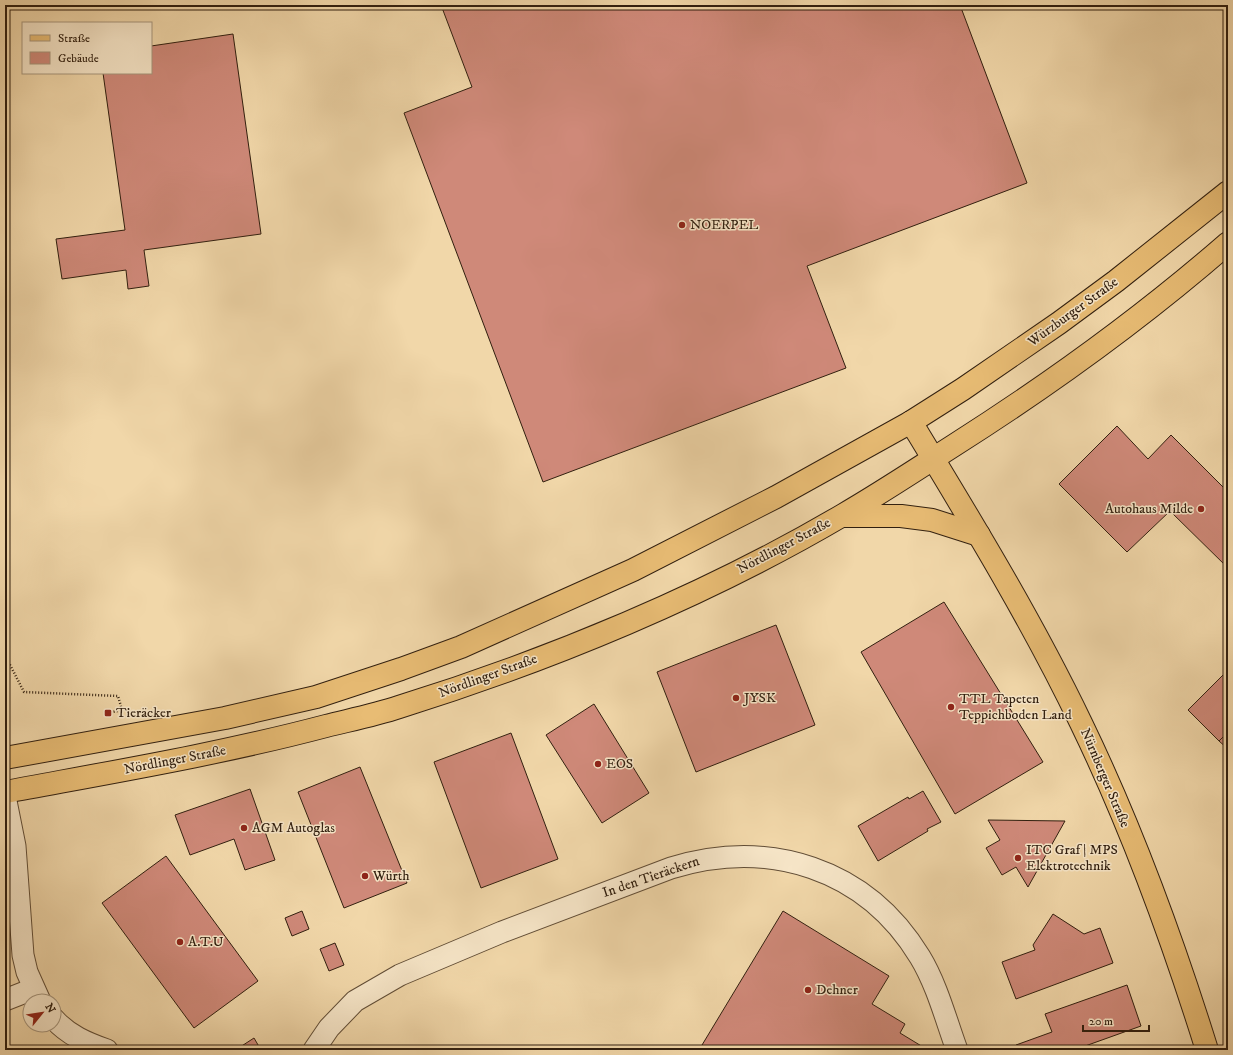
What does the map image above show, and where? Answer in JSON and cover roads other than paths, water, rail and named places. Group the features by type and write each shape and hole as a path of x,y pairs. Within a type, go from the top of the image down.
{"main road":[{"name":"Würzburger Straße","path":"911,422 964,389 1059,323 1156,250 1228,192"},
{"path":"934,459 1060,375 1140,315 1228,243"},
{"name":"Nürnberger Straße","path":"911,422 979,535 1044,648 1101,766 1161,916 1207,1050"},
{"path":"5,758 37,754 107,739 225,718 316,697 401,669 461,647 633,570 776,497 911,422"},
{"name":"Nördlinger Straße","path":"5,792 244,747 397,708 522,665 635,619 715,582 842,516 934,459"},
{"path":"842,516 901,516 932,520 979,535"}],"street":[{"path":"5,796 15,846 23,955 26,972 36,993"},
{"name":"In den Tieräckern","path":"314,1050 329,1028 355,1002 374,989 431,961 694,860 745,855 771,858 815,868 836,877 878,905 907,938 923,962 957,1050"},
{"path":"5,1000 22,997"},
{"path":"62,1026 70,1033 89,1044 107,1050"}],"place":[{"name":"NOERPEL","path":"682,225"},
{"name":"Autohaus Milde","path":"1201,509"},
{"name":"JYSK","path":"736,698"},
{"name":"TTL Tapeten Teppichboden Land","path":"951,707"},
{"name":"Tieräcker","path":"108,713"},
{"name":"EOS","path":"598,764"},
{"name":"AGM Autoglas","path":"244,828"},
{"name":"ITC Graf | MPS Elektrotechnik","path":"1018,858"},
{"name":"Würth","path":"365,876"},
{"name":"A.T.U","path":"180,942"},
{"name":"Dehner","path":"808,990"}]}
